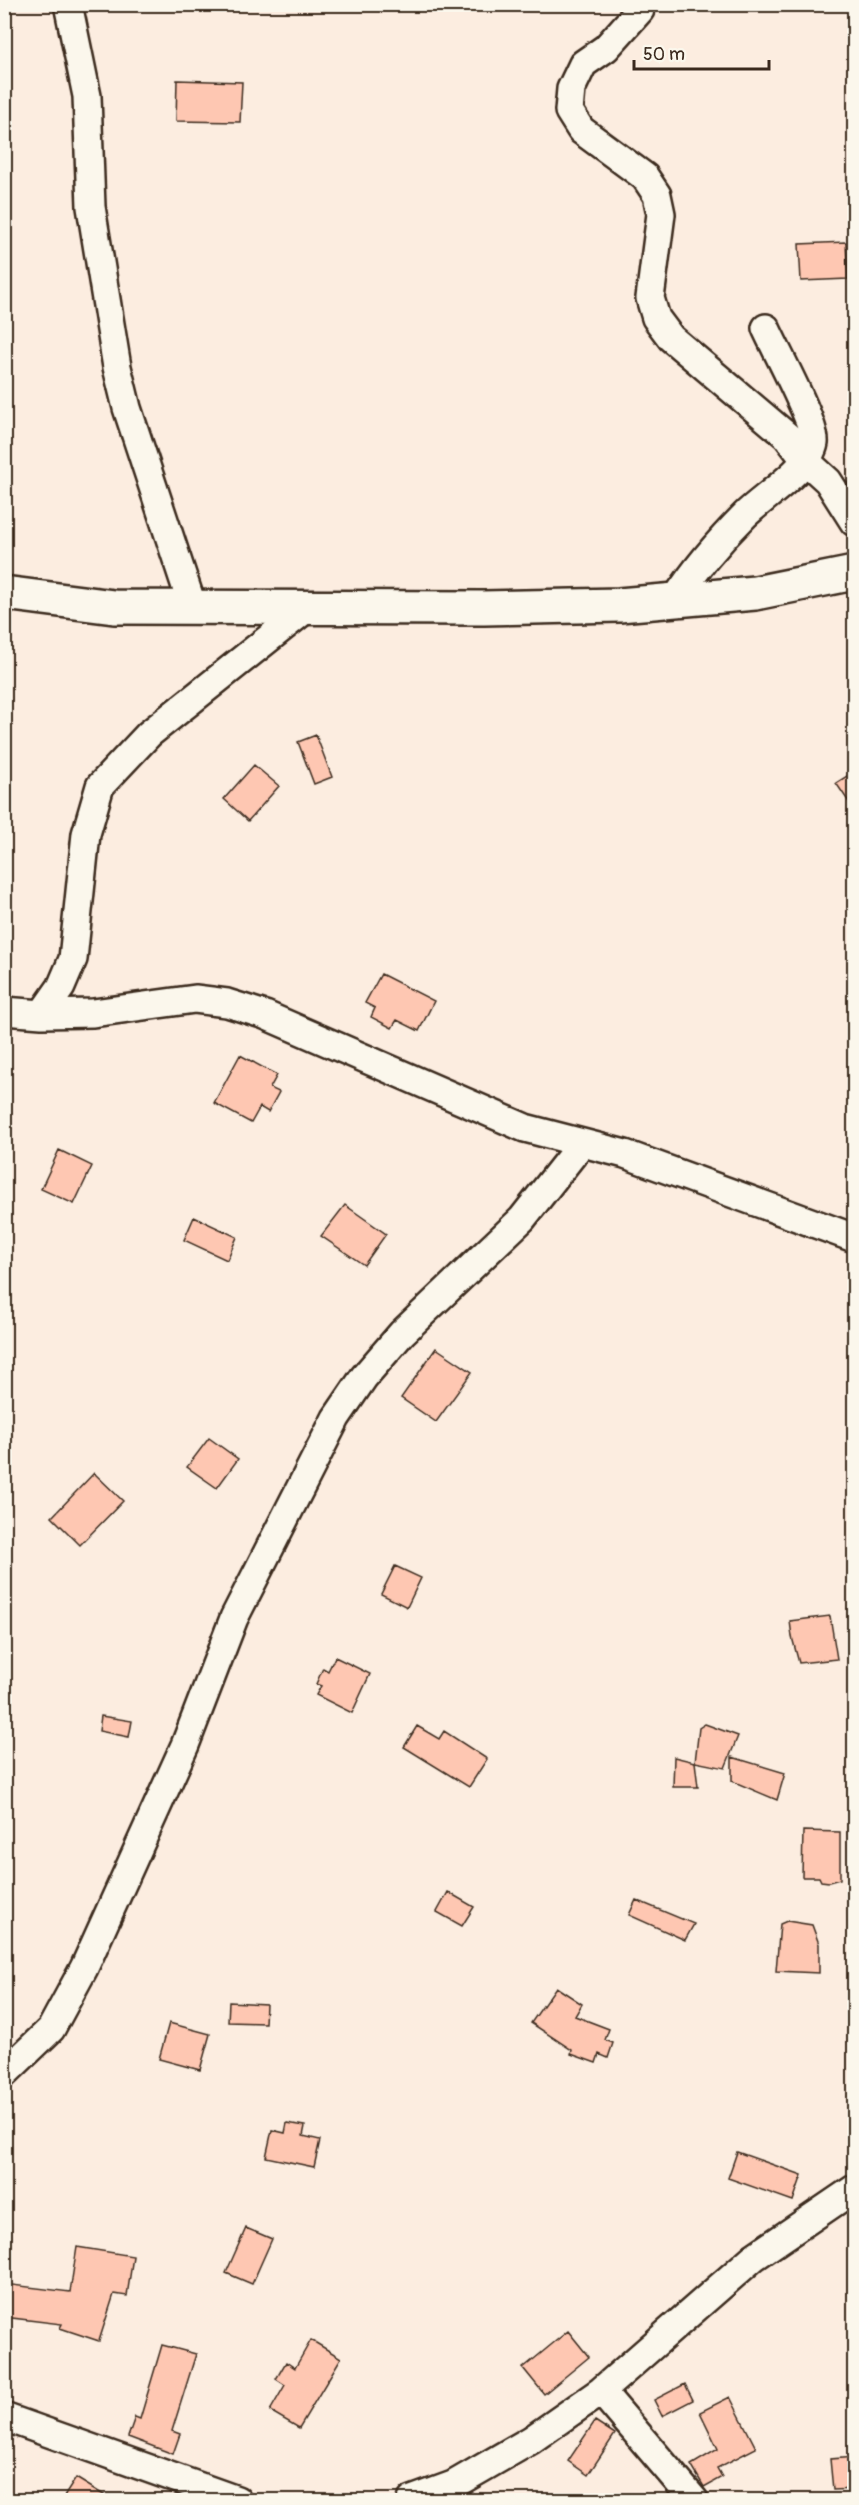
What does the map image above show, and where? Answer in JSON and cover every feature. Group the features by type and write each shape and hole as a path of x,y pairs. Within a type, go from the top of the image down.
{"main road":[{"path":"4,593 114,607 619,605 755,593 855,573"}],"street":[{"path":"68,4 87,96 91,207 117,367 127,408 193,608"},
{"path":"641,4 640,10 606,48 583,64 571,89 569,111 581,130 645,177 657,195 661,214 650,298 656,318 671,338 788,436 806,461 828,481 855,522"},
{"path":"675,600 697,567 746,514 806,461 814,442 810,423 766,328"},
{"path":"42,1014 60,987 73,960 86,834 100,786 149,734 307,608"},
{"path":"4,1011 42,1014 93,1013 195,999 226,1003 265,1015 525,1128 625,1154 855,1238"},
{"path":"4,2074 51,2029 84,1968 185,1745 234,1618 336,1418 364,1377 402,1333 522,1220 582,1143"},
{"path":"412,2500 453,2485 531,2440 601,2391 754,2257 855,2189"},
{"path":"601,2391 694,2500"},
{"path":"4,2416 237,2500"}],"building":[{"path":"177,80 242,82 240,122 176,121"},
{"path":"846,242 848,279 801,281 799,244"},
{"path":"316,735 332,777 314,784 298,742"},
{"path":"254,765 279,786 248,821 224,799"},
{"path":"855,771 855,811 836,783"},
{"path":"381,974 434,1001 419,1031 397,1020 392,1028 371,1017 375,1008 365,1003"},
{"path":"240,1055 277,1075 270,1088 279,1092 268,1112 260,1107 251,1123 214,1103"},
{"path":"59,1150 92,1166 74,1204 41,1189"},
{"path":"345,1205 386,1234 364,1265 321,1236"},
{"path":"194,1217 237,1237 227,1260 184,1240"},
{"path":"436,1348 472,1372 436,1422 401,1398"},
{"path":"209,1438 238,1459 217,1488 187,1467"},
{"path":"94,1473 123,1501 80,1545 52,1517"},
{"path":"395,1566 421,1578 407,1607 381,1594"},
{"path":"830,1616 837,1659 799,1663 790,1621"},
{"path":"335,1657 370,1674 352,1713 316,1695 321,1686 316,1684 323,1668 328,1671"},
{"path":"101,1716 132,1721 129,1737 99,1731"},
{"path":"705,1724 738,1736 725,1768 695,1762 699,1728"},
{"path":"417,1726 439,1739 444,1731 487,1759 469,1787 404,1747"},
{"path":"674,1757 695,1762 698,1787 673,1787"},
{"path":"732,1757 785,1773 777,1800 732,1781"},
{"path":"803,1831 840,1832 840,1879 829,1882 821,1881 819,1877 802,1877"},
{"path":"448,1892 474,1907 462,1926 437,1912"},
{"path":"636,1900 694,1924 685,1940 629,1915"},
{"path":"787,1921 812,1925 819,1944 819,1973 776,1971 780,1924"},
{"path":"556,1987 582,2004 575,2016 609,2029 605,2040 613,2043 608,2058 599,2054 596,2063 571,2054 572,2050 531,2023"},
{"path":"229,2002 266,2004 265,2023 228,2022"},
{"path":"169,2023 210,2034 200,2070 159,2059"},
{"path":"287,2123 305,2126 303,2136 320,2140 314,2167 266,2157 272,2130 285,2133"},
{"path":"737,2152 802,2175 793,2201 728,2178"},
{"path":"246,2228 272,2239 252,2284 226,2273"},
{"path":"77,2247 133,2256 127,2296 114,2294 99,2341 60,2328 62,2324 4,2317 4,2284 70,2292"},
{"path":"568,2331 589,2357 544,2394 523,2368"},
{"path":"311,2340 341,2358 299,2428 270,2411 285,2385 276,2379 286,2362 295,2368"},
{"path":"162,2345 196,2354 172,2431 180,2434 173,2454 128,2437 135,2417 140,2419"},
{"path":"685,2384 693,2400 662,2416 654,2400"},
{"path":"730,2397 756,2448 717,2468 722,2477 704,2487 691,2465 718,2449 700,2412"},
{"path":"595,2421 615,2434 588,2475 568,2461"},
{"path":"855,2457 855,2489 833,2490 830,2459"},
{"path":"76,2478 112,2500 62,2500"}]}
